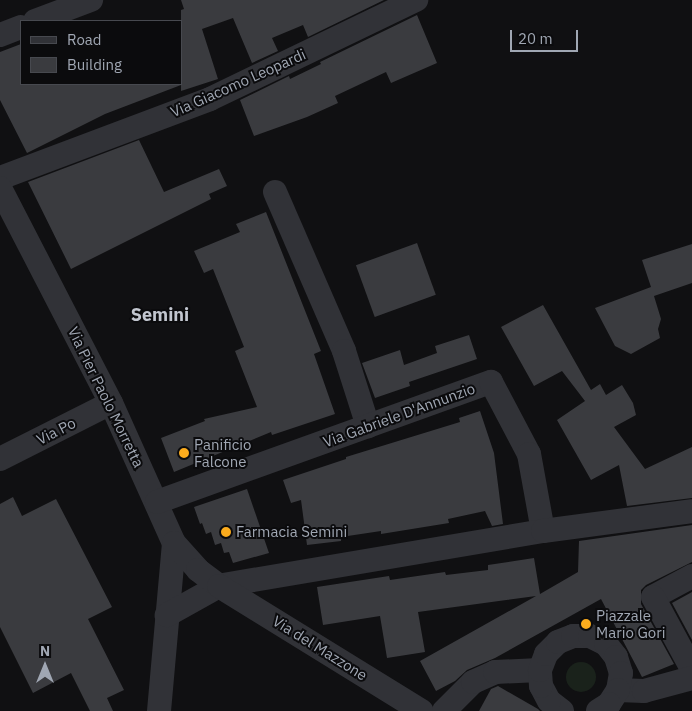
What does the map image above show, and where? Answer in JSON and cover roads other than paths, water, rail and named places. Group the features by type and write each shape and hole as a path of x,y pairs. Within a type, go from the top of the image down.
{"street":[{"path":"38,20 92,0"},
{"name":"Via Giacomo Leopardi","path":"0,178 210,99 416,0"},
{"path":"0,34 20,26"},
{"name":"Via Pier Paolo Morretta","path":"0,188 8,222 111,404 174,543 159,711"},
{"path":"275,192 344,351 368,426"},
{"name":"Via Gabriele D'Annunzio","path":"157,502 491,382 529,454 543,531"},
{"name":"Via Po","path":"0,459 111,404"},
{"path":"167,615 219,586 543,531 692,511"},
{"name":"Via del Mazzone","path":"174,543 198,570 219,586 421,711"},
{"path":"692,576 653,597 692,669"},
{"path":"562,711 549,701 541,686 540,670 546,654 558,642 574,636 590,636 606,644 616,657 621,673 618,690 609,704 598,711"},
{"path":"451,709 473,682 495,672 540,670"},
{"path":"618,690 644,691 692,678"}],"place":[{"name":"Panificio Falcone","path":"184,453"},
{"name":"Farmacia Semini","path":"226,532"},
{"name":"Piazzale Mario Gori","path":"586,624"}],"district":[{"name":"Semini","path":"160,315"}]}
